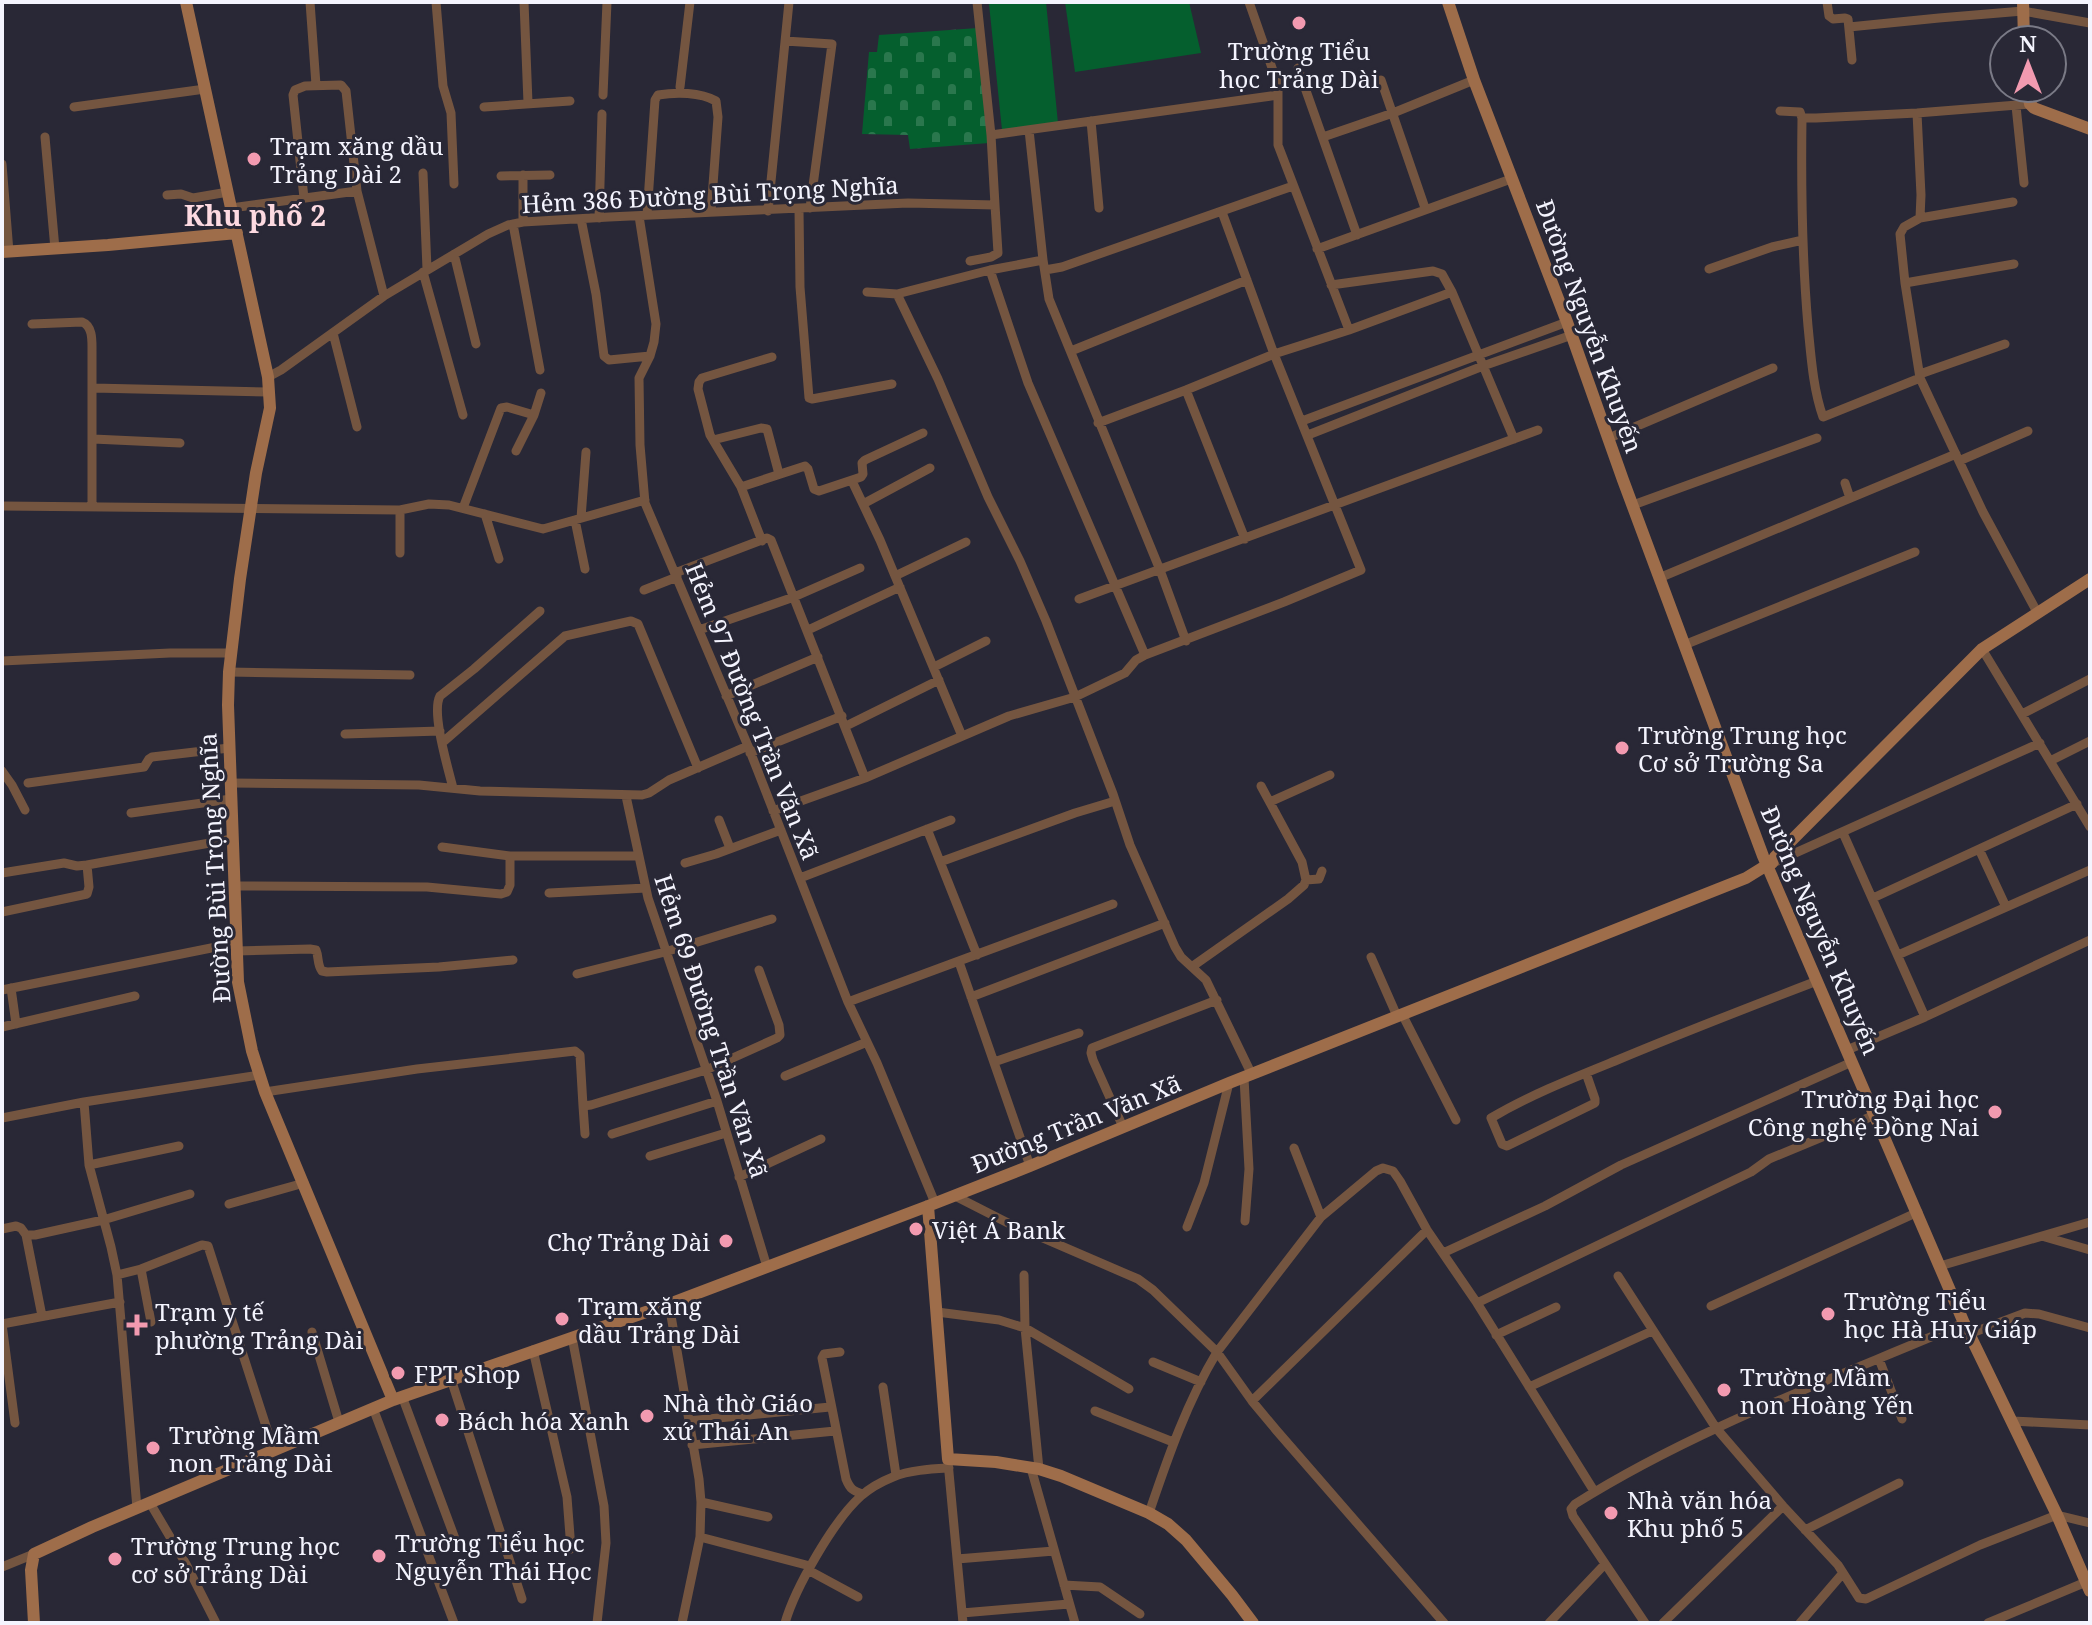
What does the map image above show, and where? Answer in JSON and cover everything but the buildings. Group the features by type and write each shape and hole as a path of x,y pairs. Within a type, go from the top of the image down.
{"street":[{"name":"Đường Bùi Trọng Nghĩa","path":"186,2 268,377 270,408 256,473 229,672 238,982 259,1075 279,1130 398,1398"},
{"path":"310,2 316,85"},
{"path":"436,2 443,86 451,113 454,184"},
{"path":"524,2 528,103"},
{"path":"603,95 607,2"},
{"path":"680,87 690,2"},
{"path":"768,211 789,2"},
{"path":"970,261 998,253 991,135 977,2"},
{"path":"1249,2 1278,85 1278,145 1349,330"},
{"name":"Đường Nguyễn Khuyến","path":"1448,2 1474,80 1572,335 1659,578 1769,864 1967,1328 2088,1586"},
{"path":"1827,2 1829,16 1833,19 1845,18 1849,27 1852,60"},
{"path":"1849,27 2023,7 2090,23"},
{"path":"785,41 832,44 810,208"},
{"path":"1298,68 1357,235"},
{"path":"1381,80 1425,208"},
{"path":"1323,137 1474,80"},
{"path":"304,198 293,95 298,87 341,85 344,88 357,191 384,296"},
{"path":"74,107 205,89"},
{"name":"Hẻm 97 Đường Trần Văn Xã","path":"711,212 718,117 716,101 709,97 678,93 658,95 643,215 656,324 650,356 639,378 645,500 931,1205"},
{"path":"991,135 1278,95"},
{"path":"484,107 570,101"},
{"path":"1802,118 2030,104 2050,115 2090,129"},
{"path":"2016,106 2024,183"},
{"path":"1780,111 1800,112 1802,118 1803,240 1811,351 1823,417 2005,344"},
{"path":"1917,113 1920,218"},
{"path":"599,218 602,114"},
{"path":"1091,121 1099,208"},
{"path":"1029,130 1049,299 1186,641"},
{"path":"45,137 55,249"},
{"path":"2,164 5,252 237,233"},
{"path":"423,173 425,271 463,415"},
{"path":"523,175 518,223 540,370"},
{"path":"501,176 550,175"},
{"path":"1317,249 1511,179"},
{"path":"867,292 897,294 990,270 1044,265 1062,267 1293,186"},
{"path":"231,208 357,191"},
{"path":"167,195 185,194 193,198 228,192"},
{"path":"2013,202 1920,218 1904,227 1900,234 1920,376 1983,512 2037,612"},
{"name":"Hẻm 386 Đường Bùi Trọng Nghĩa","path":"268,377 384,296 488,234 518,223 908,203 995,205"},
{"path":"799,209 800,287 809,398 892,384"},
{"path":"773,811 865,778 1009,716 1075,697 1125,673 1145,655 1361,570 1274,354 1222,212"},
{"path":"581,219 604,356 609,360 650,356"},
{"path":"1709,269 1772,247 1803,240"},
{"path":"454,254 476,344"},
{"path":"1905,283 2014,264"},
{"path":"990,270 1028,383 1145,655"},
{"path":"1331,285 1442,274 1514,439"},
{"path":"1071,351 1247,280"},
{"path":"1098,423 1274,354 1452,292"},
{"path":"897,294 1020,561 1130,845 1165,923 1181,957 1206,980 1217,1000 1248,1076 1249,1169 1245,1221"},
{"path":"32,324 76,322 86,324 89,329 93,388 92,506"},
{"path":"1302,421 1567,322"},
{"path":"333,333 357,427"},
{"path":"1308,435 1483,366 1572,335"},
{"path":"762,541 741,487 710,435 698,389 699,382 706,376 772,357"},
{"path":"1609,438 1773,368"},
{"path":"93,388 269,392"},
{"path":"1186,390 1245,539"},
{"path":"516,451 541,393"},
{"path":"463,508 501,408 534,415"},
{"path":"713,440 767,429 779,474"},
{"path":"1079,599 1538,430"},
{"path":"1659,578 1850,498 2028,431"},
{"path":"741,487 805,466 817,491 852,481 863,474 862,463 865,460 923,433"},
{"path":"1633,505 1817,438"},
{"path":"93,439 180,443"},
{"path":"585,569 578,519 586,452"},
{"path":"863,504 930,468"},
{"path":"852,481 962,736"},
{"path":"1845,483 1850,498"},
{"path":"2,506 400,510 429,504 463,508 543,529 645,500"},
{"path":"400,510 400,553"},
{"path":"485,514 499,559"},
{"path":"644,590 767,538 771,540 865,778"},
{"path":"895,576 966,542"},
{"path":"1684,645 1915,552"},
{"path":"699,630 794,597 860,568"},
{"name":"Đường Trần Văn Xã","path":"398,1398 669,1304 955,1196 1229,1083 1746,878 1769,864 1982,649 2090,579"},
{"path":"808,630 900,587"},
{"path":"453,788 436,706 440,696 540,611"},
{"path":"443,742 565,636 631,621 638,624 698,768"},
{"path":"934,667 986,641"},
{"path":"1982,649 2090,827"},
{"path":"2,661 232,653"},
{"path":"726,696 818,657"},
{"path":"229,672 410,675"},
{"path":"2022,714 2090,679"},
{"path":"231,783 419,785 626,796 649,793 662,783 698,768 844,721 939,680"},
{"path":"345,734 440,731"},
{"path":"2050,761 2090,741"},
{"path":"1769,864 2040,743"},
{"path":"28,783 144,767 152,757 229,748"},
{"path":"2,771 25,810"},
{"path":"1270,802 1330,775"},
{"path":"1193,966 1288,899 1302,888 1306,880 1302,862 1261,786"},
{"name":"Hẻm 69 Đường Trần Văn Xã","path":"626,796 646,888 665,952 717,1101 767,1267"},
{"path":"131,813 231,799"},
{"path":"940,862 1115,801"},
{"path":"1873,898 2077,804"},
{"path":"719,820 730,848"},
{"path":"800,878 951,820"},
{"path":"927,829 977,955"},
{"path":"685,863 781,830"},
{"path":"1843,833 1925,1017"},
{"path":"2,873 64,863 87,865 232,839"},
{"path":"442,847 510,856 639,856"},
{"path":"1979,849 2006,907"},
{"path":"234,886 427,887 501,894 507,892 510,885 510,856"},
{"path":"2,912 87,894 87,865"},
{"path":"1898,955 2090,870"},
{"path":"1306,880 1322,879"},
{"path":"549,893 646,888"},
{"path":"848,1002 1113,904"},
{"path":"577,974 665,952 772,919"},
{"path":"971,997 1165,923"},
{"path":"1443,1253 1545,1206 1621,1165 1925,1017 2090,940"},
{"path":"16,1024 7,989 236,947 316,950 319,968 327,972 513,960"},
{"path":"1371,957 1456,1120"},
{"path":"959,962 1030,1166"},
{"path":"583,1106 706,1070 780,1035 759,970"},
{"path":"1586,1073 1595,1099 1593,1104 1507,1146 1502,1144 1491,1118 1521,1100 1586,1073 1817,981"},
{"path":"2,1027 135,996"},
{"path":"1123,1127 1093,1060 1092,1048 1217,1000"},
{"path":"994,1062 1079,1033"},
{"path":"785,1076 867,1042"},
{"path":"265,1092 417,1069 575,1051 580,1055 585,1134"},
{"path":"2,1118 259,1075"},
{"path":"1187,1227 1204,1183 1229,1083"},
{"path":"612,1134 717,1101"},
{"path":"84,1102 89,1165 117,1275 137,1508"},
{"path":"1477,1303 1757,1169 1769,1159 1875,1115"},
{"path":"650,1156 726,1133"},
{"path":"739,1177 821,1139"},
{"path":"89,1165 179,1146"},
{"path":"1294,1148 1321,1217"},
{"path":"1149,1513 1173,1442 1217,1352 1321,1217 1383,1168 1393,1171 1400,1181 1427,1230 1477,1303 1594,1491"},
{"path":"229,1204 304,1183"},
{"path":"26,1235 103,1220 190,1194"},
{"path":"955,1196 1008,1223 1138,1279 1153,1290 1217,1352 1252,1401 1444,1623"},
{"path":"931,1205 962,1618 1069,1604"},
{"path":"1711,1306 1918,1212"},
{"path":"1940,1266 2090,1222"},
{"path":"2,1229 16,1226 26,1235 42,1316"},
{"path":"1252,1401 1427,1230"},
{"path":"2041,1236 2090,1250"},
{"path":"117,1275 202,1245 208,1246 274,1451"},
{"path":"141,1269 151,1322"},
{"path":"1024,1275 1035,1468 1075,1623"},
{"path":"1618,1276 1716,1428 1829,1554 1859,1598 1866,1599 1980,1545 2057,1515 2090,1523"},
{"path":"15,1423 2,1324 120,1302"},
{"path":"669,1304 701,1502 700,1537 682,1623"},
{"path":"1496,1335 1556,1307"},
{"path":"937,1312 999,1320 1025,1328 1129,1389"},
{"path":"1645,1623 1573,1516 1571,1509 1575,1504 1594,1491 1716,1428 1879,1359 1967,1328 2025,1313 2090,1328"},
{"path":"1529,1387 1652,1331"},
{"path":"312,1332 339,1422"},
{"path":"572,1337 604,1506 606,1543 597,1623"},
{"path":"533,1350 567,1497 571,1549"},
{"path":"840,1352 822,1355 830,1407 849,1487 863,1494"},
{"path":"1879,1359 1902,1419"},
{"path":"1153,1362 1201,1382"},
{"path":"451,1379 522,1599"},
{"path":"883,1387 896,1475"},
{"path":"2,1567 398,1398 457,1544"},
{"path":"688,1421 830,1407"},
{"path":"373,1408 454,1623"},
{"path":"1095,1411 1173,1442"},
{"path":"2012,1421 2090,1425"},
{"path":"692,1445 835,1431"},
{"path":"785,1623 809,1568 847,1510 863,1494 896,1475 948,1463 996,1462 1061,1476 1168,1524 1186,1540 1253,1623"},
{"path":"1805,1530 1899,1483"},
{"path":"701,1502 768,1517"},
{"path":"150,1503 216,1623"},
{"path":"1663,1623 1783,1506"},
{"path":"700,1537 809,1568 858,1597"},
{"path":"957,1559 1054,1551"},
{"path":"34,1554 31,1570 34,1623"},
{"path":"1549,1623 1605,1564"},
{"path":"1800,1623 1843,1573"},
{"path":"1064,1585 1100,1587 1140,1614"},
{"path":"1988,1623 2088,1586"},
{"path":"1809,1612 1816,1623"}],"green space":[{"path":"1046,2 1058,123 1002,130 989,4"},
{"path":"1065,2 1189,2 1201,53 1075,72"},
{"path":"978,28 989,143 910,149 908,135 862,134 869,52 877,52 879,35"}],"place":[{"name":"Trường Tiểu học Trảng Dài","path":"1299,23"},
{"name":"Trạm xăng dầu Trảng Dài 2","path":"254,159"},
{"name":"Trường Trung học Cơ sở Trường Sa","path":"1622,748"},
{"name":"Trường Đại học Công nghệ Đồng Nai","path":"1995,1112"},
{"name":"Việt Á Bank","path":"916,1229"},
{"name":"Chợ Trảng Dài","path":"726,1241"},
{"name":"Trường Tiểu học Hà Huy Giáp","path":"1828,1314"},
{"name":"Trạm xăng dầu Trảng Dài","path":"562,1319"},
{"name":"Trạm y tế phường Trảng Dài","path":"137,1325"},
{"name":"FPT Shop","path":"398,1373"},
{"name":"Trường Mầm non Hoàng Yến","path":"1724,1390"},
{"name":"Nhà thờ Giáo xứ Thái An","path":"647,1416"},
{"name":"Bách hóa Xanh","path":"442,1420"},
{"name":"Trường Mầm non Trảng Dài","path":"153,1448"},
{"name":"Nhà văn hóa Khu phố 5","path":"1611,1513"},
{"name":"Trường Tiểu học Nguyễn Thái Học","path":"379,1556"},
{"name":"Trường Trung học cơ sở Trảng Dài","path":"115,1559"}],"district":[{"name":"Khu phố 2","path":"255,215"}]}
